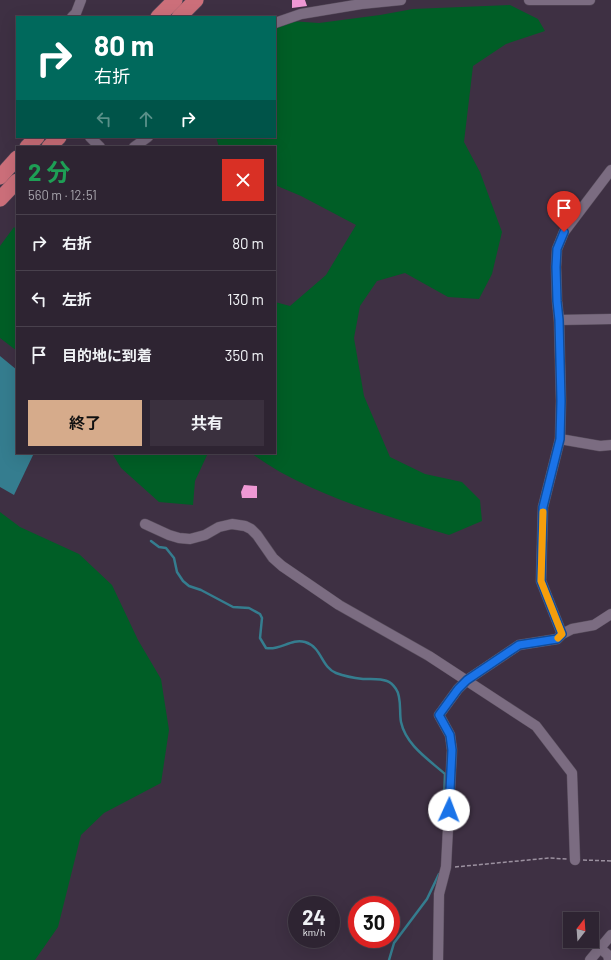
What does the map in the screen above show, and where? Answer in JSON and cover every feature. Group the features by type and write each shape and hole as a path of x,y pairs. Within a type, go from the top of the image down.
{"highway":[{"path":"159,16 175,0"},
{"path":"180,16 196,0"},
{"path":"28,146 36,138"},
{"path":"50,146 58,138"},
{"path":"0,177 16,159"},
{"path":"0,199 16,182"}],"street":[{"path":"73,16 76,13 81,0"},
{"path":"276,23 309,13 361,4 397,0"},
{"path":"530,0 590,0"},
{"path":"91,138 99,146"},
{"path":"135,146 147,138"},
{"path":"562,634 541,581 543,507 560,439 561,401 556,267 557,249 560,241 577,214 611,170"},
{"path":"559,320 611,319"},
{"path":"560,439 600,446 611,445"},
{"path":"146,524 169,535 190,539 205,535 219,527 232,524 245,526 251,529 273,558 282,566 339,605 429,656 536,726 572,774 575,860"},
{"path":"438,960 439,894 446,868 452,750 450,735 439,715 458,689 467,680 519,645 557,639 572,628 594,625 611,614"},
{"path":"590,960 611,935"},
{"path":"600,948 608,955 609,960"}],"path":[{"path":"446,868 549,858 611,861"}],"green space":[{"path":"510,5 538,19 545,31 506,44 473,66 464,142 480,172 502,232 492,274 479,299 448,297 405,273 377,281 360,306 354,338 364,396 390,457 425,474 462,482 480,500 482,521 449,535 372,511 321,492 296,480 253,454 276,454 276,302 290,306 326,275 356,225 301,196 276,185 276,146 219,146 216,138 276,138 276,20 319,23 413,9"},
{"path":"14,227 16,229 16,350 0,338 0,246"},
{"path":"113,454 208,454 195,481 193,505 159,502 121,468"},
{"path":"0,512 20,527 79,554 112,585 138,640 161,679 169,730 161,783 104,813 81,835 58,927 35,960 0,960"}],"water":[{"path":"0,356 16,369 16,454 34,454 14,495 0,487"}],"building":[{"path":"292,0 305,0 307,6 292,8"},
{"path":"244,485 257,486 257,498 242,498 241,492"}],"waterway":[{"path":"151,541 159,547 166,548 174,558 177,572 183,581 189,586 201,590 233,607 249,608 260,614 262,618 260,638 266,648 276,648 300,641 305,642 315,648 327,666 336,673 360,679 381,679 392,684 398,692 400,700 400,718 408,738 418,751 445,774 444,802"},
{"path":"389,960 394,943 427,899 439,874"}],"slow traffic":[{"path":"543,512 541,581 562,634 558,638"}],"route":[{"path":"449,810 452,750 450,735 439,715 458,689 467,680 519,645 557,639 562,634 541,581 543,507 560,439 561,401 556,267 557,249 564,232"}]}
